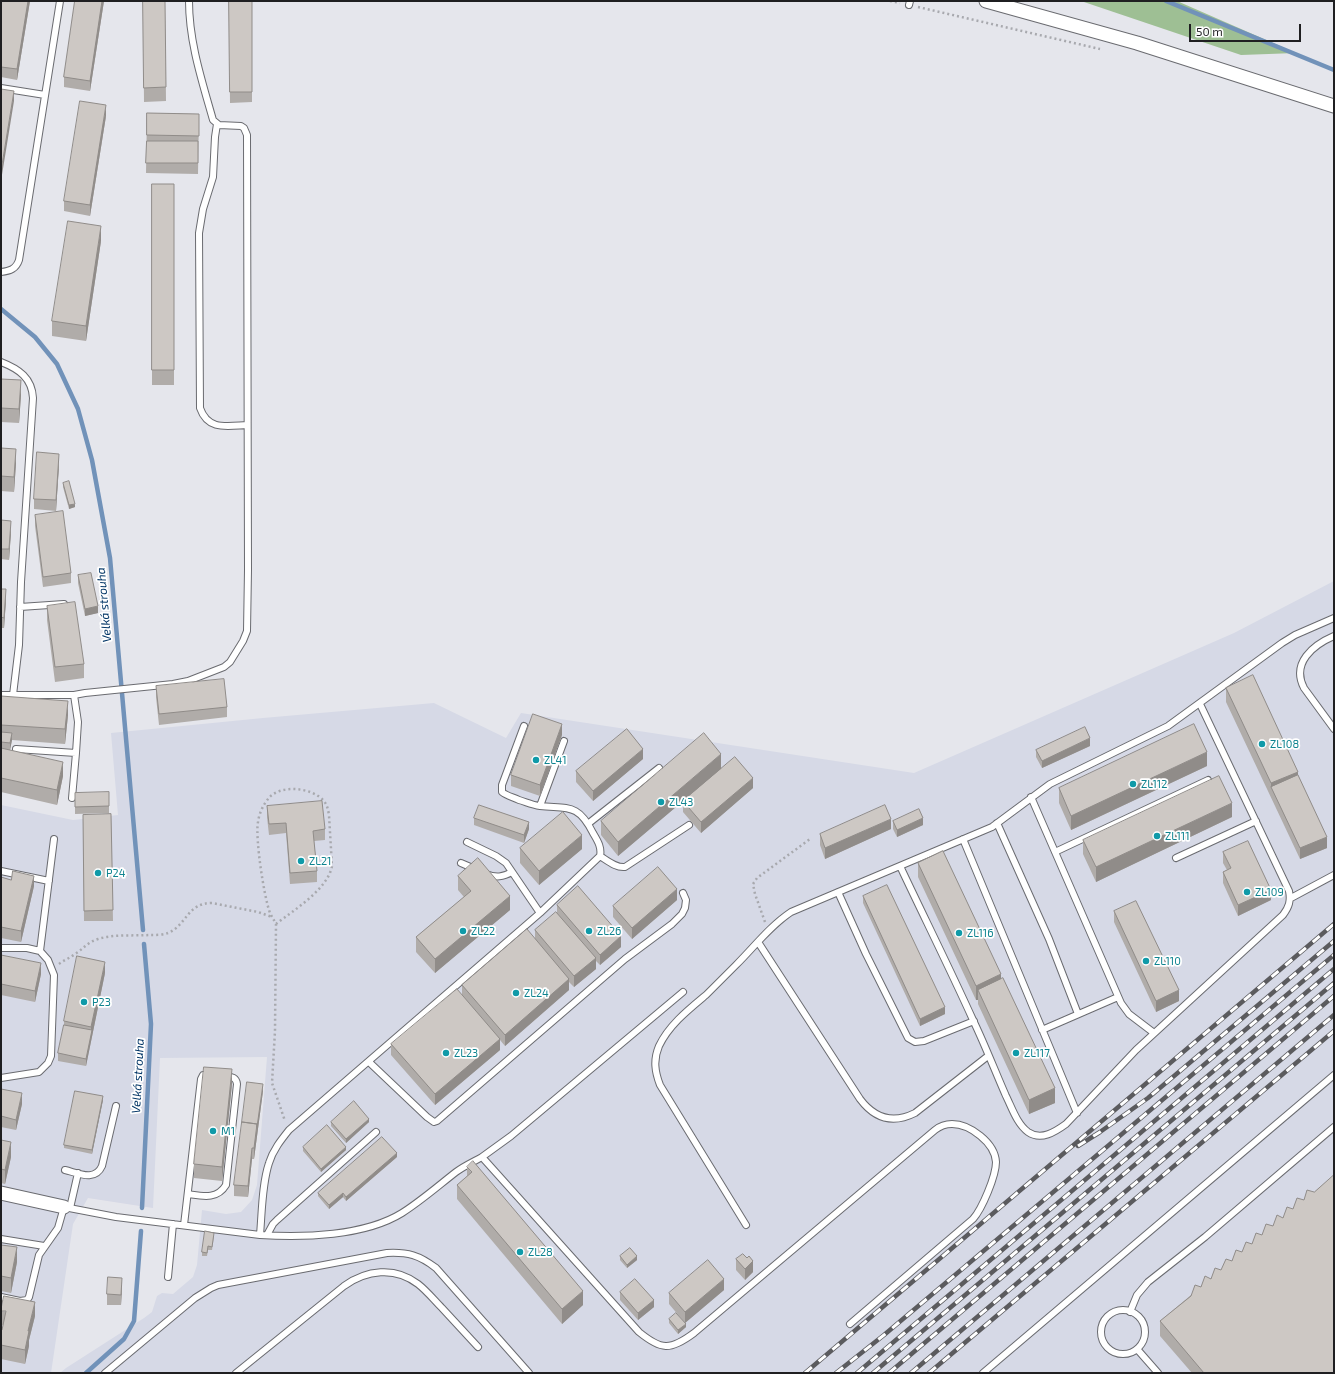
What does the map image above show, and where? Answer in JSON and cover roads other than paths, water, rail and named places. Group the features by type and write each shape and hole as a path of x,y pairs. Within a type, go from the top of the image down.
{"street":[{"path":"986,1 1137,43 1334,106"},
{"path":"1,1193 67,1207"}],"lane":[{"path":"1,272 12,270 18,264 19,260 60,1"},
{"path":"1,694 74,696 85,693 173,684 188,681 221,669 230,662 246,634 248,585 247,135 244,128 241,126 223,126 217,124 213,120 193,46 189,1"},
{"path":"1,88 45,95"},
{"path":"217,124 213,177 203,209 200,229 200,408 204,418 212,424 222,426 247,425"},
{"path":"1,362 10,366 26,377 33,390 19,645 13,695"},
{"path":"20,607 72,603"},
{"path":"746,1225 665,1094 656,1075 655,1066 659,1047 673,1024 719,982 776,924 791,912 983,831 997,823 1050,784 1168,726 1282,643 1295,635 1334,618"},
{"path":"1334,636 1321,642 1312,649 1304,660 1300,675 1300,682 1334,728"},
{"path":"72,798 78,722 74,696"},
{"path":"900,866 974,1021 988,1056 1016,1117 1029,1133 1039,1136 1048,1135 1059,1130 1077,1113 1124,1061 1288,910 1290,898 1289,891 1200,704"},
{"path":"260,1235 266,1174 269,1162 274,1150 289,1130 540,913 598,860 600,856 600,847 588,823 578,812 560,806 540,806 528,803 502,792 524,726"},
{"path":"540,806 564,742"},
{"path":"16,749 76,753"},
{"path":"588,823 659,768"},
{"path":"1055,852 1208,780"},
{"path":"1031,797 1118,997 1129,1014 1154,1033"},
{"path":"1176,858 1256,821"},
{"path":"997,823 1049,939 1078,1014"},
{"path":"600,856 620,868 625,867 689,826"},
{"path":"40,950 54,839"},
{"path":"963,839 1077,1113"},
{"path":"466,842 506,864 540,913"},
{"path":"461,864 490,876 497,877 512,872"},
{"path":"1,871 49,880"},
{"path":"1290,898 1334,875"},
{"path":"838,892 881,986 908,1038 915,1042 924,1041 974,1021"},
{"path":"369,1062 427,1117 434,1122 437,1122 625,959 672,924 682,914 685,908 686,904 683,893"},
{"path":"758,942 860,1099 870,1111 876,1115 897,1119 910,1116 988,1056"},
{"path":"1,948 27,948 40,950 52,968 55,982 52,1049 48,1063 39,1072 1,1078"},
{"path":"67,1207 116,1217 260,1235 309,1236 372,1226 388,1221 412,1207 457,1172 482,1157 511,1136 683,992"},
{"path":"1042,1030 1118,997"},
{"path":"184,1225 201,1077 205,1074 234,1077 237,1084 226,1185 220,1192 211,1196 188,1194"},
{"path":"983,1373 1334,1075"},
{"path":"64,1170 94,1175 101,1168 116,1106"},
{"path":"482,1157 630,1323 652,1342 664,1346 671,1346 694,1333 935,1130 943,1125 951,1124 966,1127 974,1131 988,1144 996,1161 982,1206 978,1213 850,1324"},
{"path":"1130,1312 1137,1295 1148,1282 1206,1237 1334,1128"},
{"path":"267,1235 277,1220 376,1132"},
{"path":"1,1297 20,1301 27,1300 30,1294 37,1260 44,1246 58,1228 67,1207 78,1173"},
{"path":"168,1277 173,1224"},
{"path":"1,1238 44,1246"},
{"path":"105,1373 195,1298 218,1285 401,1252 420,1258 436,1268 529,1373"},
{"path":"236,1373 344,1286 359,1276 369,1273 392,1272 411,1279 425,1290 478,1346"},
{"path":"1121,1311 1130,1312 1140,1319 1145,1331 1144,1339 1137,1349 1129,1354 1115,1353 1107,1347 1102,1339 1101,1329 1108,1317 1112,1314 1121,1311"},
{"path":"1137,1349 1158,1373"}],"waterway":[{"path":"1166,1 1334,70"},
{"name":"Velká strouha","path":"1,309 35,337 57,364 78,409 92,460 110,558 143,930"},
{"name":"Velká strouha","path":"142,1208 151,1024 144,944"},
{"name":"Velká strouha","path":"86,1373 124,1339 134,1321 141,1231"}],"railway":[{"path":"805,1373 1334,924"},
{"path":"1078,1146 1148,1098 1334,941"},
{"path":"836,1373 884,1335 1334,955"},
{"path":"857,1373 1334,969"},
{"path":"873,1373 1334,983"},
{"path":"889,1373 1334,996"},
{"path":"911,1373 1334,1015"},
{"path":"929,1373 1334,1031"}],"place":[{"name":"ZL108","path":"1262,744"},
{"name":"ZL41","path":"536,760"},
{"name":"ZL112","path":"1133,784"},
{"name":"ZL43","path":"661,802"},
{"name":"ZL111","path":"1157,836"},
{"name":"ZL21","path":"301,861"},
{"name":"P24","path":"98,873"},
{"name":"ZL109","path":"1247,892"},
{"name":"ZL22","path":"463,931"},
{"name":"ZL26","path":"589,931"},
{"name":"ZL116","path":"959,933"},
{"name":"ZL110","path":"1146,961"},
{"name":"ZL24","path":"516,993"},
{"name":"P23","path":"84,1002"},
{"name":"ZL23","path":"446,1053"},
{"name":"ZL117","path":"1016,1053"},
{"name":"M1","path":"213,1131"},
{"name":"ZL28","path":"520,1252"}]}
